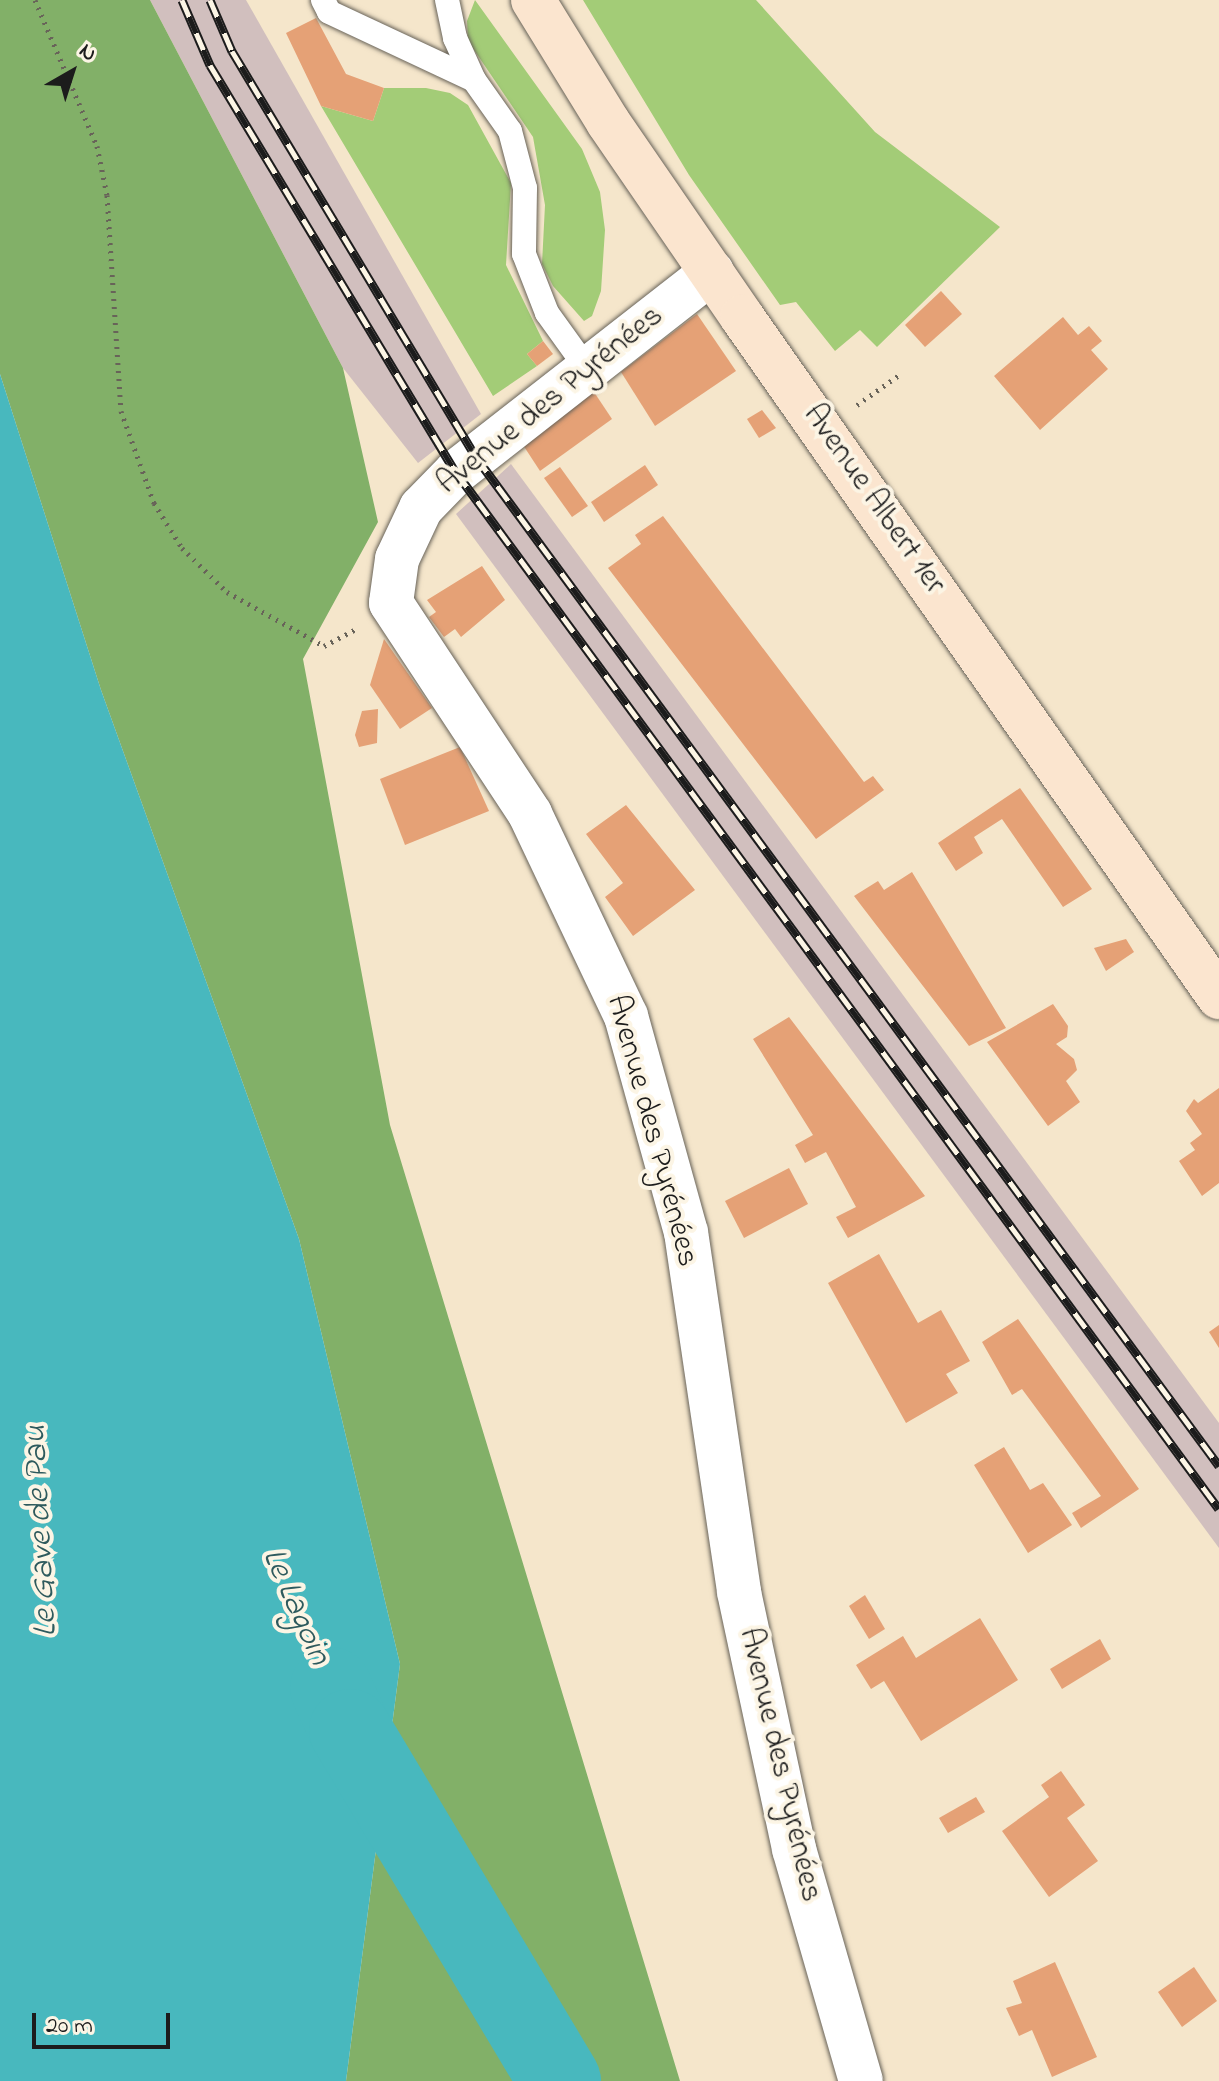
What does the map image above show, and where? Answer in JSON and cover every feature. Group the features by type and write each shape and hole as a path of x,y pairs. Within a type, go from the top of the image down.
{"main road":[{"name":"Avenue Albert 1er","path":"533,0 608,122 1219,997"}],"street":[{"name":"Avenue des Pyrénées","path":"712,272 456,472 421,508 397,559 391,603 530,814 626,1016 686,1232 739,1592 794,1849 861,2081"}],"lane":[{"path":"323,0 329,12 474,80"},
{"path":"447,0 455,38 474,80 510,131 525,188 524,254 547,313 588,370"}],"path":[{"path":"35,0 97,146 107,195 121,411 154,503 182,548 227,592 299,635 324,646 336,643 391,603"},
{"path":"856,406 899,375"}],"shaded area":[{"path":"150,0 246,0 481,414 418,463 343,368"},
{"path":"511,464 1219,1423 1219,1548 456,514"}],"green space":[{"path":"0,0 150,0 343,368 378,522 303,659 390,1125 680,2081 346,2081 400,1664 299,1239 101,690 0,374"},
{"path":"475,0 582,149 600,192 605,230 601,291 592,316 584,321 553,286 542,264 545,205 533,137 468,41 467,21"},
{"path":"583,0 756,0 875,132 1000,227 877,347 860,330 835,351 796,302 780,305 689,175"},
{"path":"384,88 426,88 450,93 468,105 511,183 506,265 543,341 527,354 537,366 493,396 321,106 373,121"}],"water":[{"name":"Le Gave de Pau","path":"0,374 101,690 299,1239 400,1664 346,2081 0,2081"}],"building":[{"path":"316,18 346,74 384,88 373,121 321,106 286,33"},
{"path":"941,291 962,314 925,347 905,325"},
{"path":"697,314 736,371 655,426 621,372"},
{"path":"1063,317 1078,335 1089,326 1102,341 1091,350 1108,369 1040,430 994,376"},
{"path":"543,341 553,354 537,366 527,354"},
{"path":"594,392 612,419 540,471 523,445"},
{"path":"762,410 776,428 759,438 747,419"},
{"path":"645,465 658,485 604,522 591,502"},
{"path":"560,467 588,506 572,517 544,478"},
{"path":"663,516 864,782 873,776 884,790 816,839 608,568 641,544 635,535"},
{"path":"482,566 505,600 461,637 455,629 444,637 429,617 436,612 427,600"},
{"path":"384,639 432,708 400,729 370,685"},
{"path":"378,709 377,743 359,747 355,735 362,711"},
{"path":"460,747 489,811 405,845 380,779"},
{"path":"1020,788 1092,889 1063,907 1002,819 974,837 983,853 956,871 938,843"},
{"path":"626,805 695,890 633,936 605,897 623,883 586,834"},
{"path":"912,872 1006,1028 969,1046 854,896 878,881 884,890"},
{"path":"1126,939 1134,952 1106,971 1094,948"},
{"path":"1053,1004 1068,1026 1067,1037 1056,1044 1074,1059 1077,1070 1066,1081 1080,1102 1048,1126 987,1042"},
{"path":"789,1017 925,1196 848,1238 836,1217 856,1207 826,1152 805,1163 795,1145 813,1135 753,1039"},
{"path":"1219,1088 1219,1183 1202,1196 1179,1161 1195,1150 1190,1143 1202,1134 1186,1111 1194,1099 1198,1103"},
{"path":"789,1168 808,1204 744,1238 725,1201"},
{"path":"879,1254 918,1323 941,1310 970,1361 946,1374 958,1393 906,1423 828,1283"},
{"path":"1018,1319 1139,1489 1081,1528 1072,1513 1101,1496 1022,1389 1012,1395 982,1342"},
{"path":"1219,1325 1219,1348 1209,1332"},
{"path":"1004,1447 1030,1490 1043,1483 1072,1525 1028,1553 974,1465"},
{"path":"865,1595 885,1629 869,1639 849,1606"},
{"path":"980,1618 1018,1680 921,1741 884,1681 871,1689 856,1665 903,1636 916,1658"},
{"path":"1100,1639 1111,1659 1062,1689 1050,1669"},
{"path":"1061,1771 1085,1805 1067,1818 1098,1861 1049,1897 1002,1831 1049,1797 1041,1785"},
{"path":"976,1797 985,1812 948,1833 939,1818"},
{"path":"1055,1962 1097,2057 1052,2077 1032,2030 1019,2036 1006,2008 1022,2003 1013,1981"},
{"path":"1194,1967 1217,2001 1182,2027 1158,1992"}],"waterway":[{"name":"Le Lagoin","path":"331,1688 350,1730 560,2081"}],"railway":[{"path":"182,0 210,65 456,472 1219,1509"},
{"path":"210,0 232,51 476,457 1219,1466"}]}
